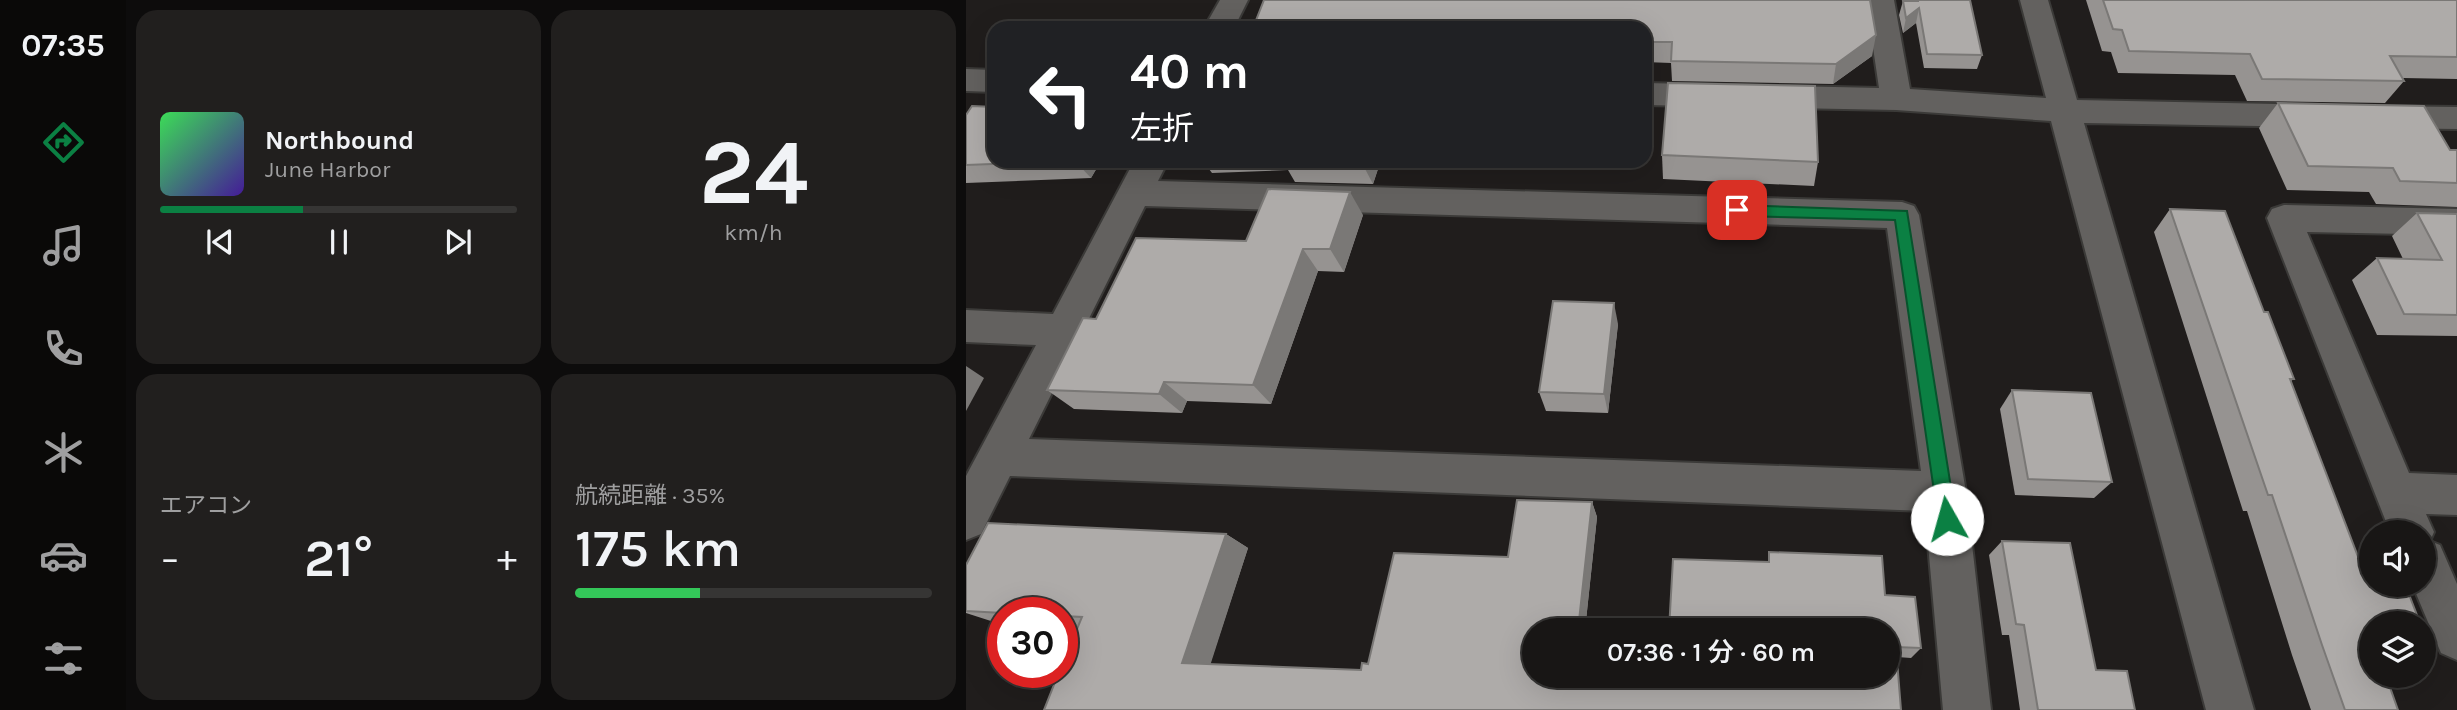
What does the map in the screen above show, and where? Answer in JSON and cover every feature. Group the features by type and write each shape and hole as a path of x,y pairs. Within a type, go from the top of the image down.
{"street":[{"path":"1223,21 1234,0"},
{"path":"1880,0 1896,99"},
{"path":"2034,0 2230,710"},
{"path":"966,80 987,81"},
{"path":"1652,94 1896,99 2066,111 2457,118"},
{"path":"966,519 1143,177 1902,215 1944,492 1967,710"},
{"path":"2407,520 2284,218 2457,222"},
{"path":"966,326 1064,330"},
{"path":"998,457 1944,492"},
{"path":"2395,493 2457,495"},
{"path":"2436,588 2457,636"}],"building":[{"path":"1264,0 1870,0 1876,35 1836,64 1671,61 1672,42 1652,42 1652,21 1256,21"},
{"path":"1970,0 1982,55 1927,54 1919,8 1906,18 1903,1"},
{"path":"2103,0 2457,0 2457,57 2390,56 2404,81 2262,79 2250,54 2129,51 2122,30 2113,29"},
{"path":"1668,83 1815,86 1818,162 1662,155"},
{"path":"2278,103 2424,106 2450,150 2457,150 2457,183 2400,181 2393,168 2308,166"},
{"path":"972,106 987,107 987,164 966,165 966,115"},
{"path":"1268,189 1350,192 1330,249 1303,249 1253,385 1164,382 1159,394 1047,390 1083,318 1096,319 1136,238 1246,241"},
{"path":"2170,209 2225,211 2264,312 2268,312 2294,379 2290,379 2359,559 2359,597 2410,597 2415,611 2359,611 2359,688 2390,688 2398,710 2345,710 2272,495 2268,495"},
{"path":"2417,213 2457,214 2457,315 2404,314 2377,258 2442,260"},
{"path":"1553,301 1614,303 1604,394 1539,392"},
{"path":"2012,390 2091,393 2112,482 2028,479"},
{"path":"1517,500 1592,502 1579,618 1522,618 1522,688 1899,688 1901,710 1044,710 1053,688 1078,688 1078,627 1082,617 1078,617 1078,597 987,597 987,612 966,611 966,565 988,523 1226,534 1182,663 1361,670 1362,663 1368,664 1394,553 1508,557"},
{"path":"2002,541 2070,543 2096,670 2127,671 2135,710 2038,710 2024,625 2016,624"},
{"path":"1769,552 1882,556 1885,595 1915,597 1921,648 1900,647 1900,618 1670,618 1673,559 1769,562"}],"route":[{"path":"1737,210 1902,215 1947,519"}]}
